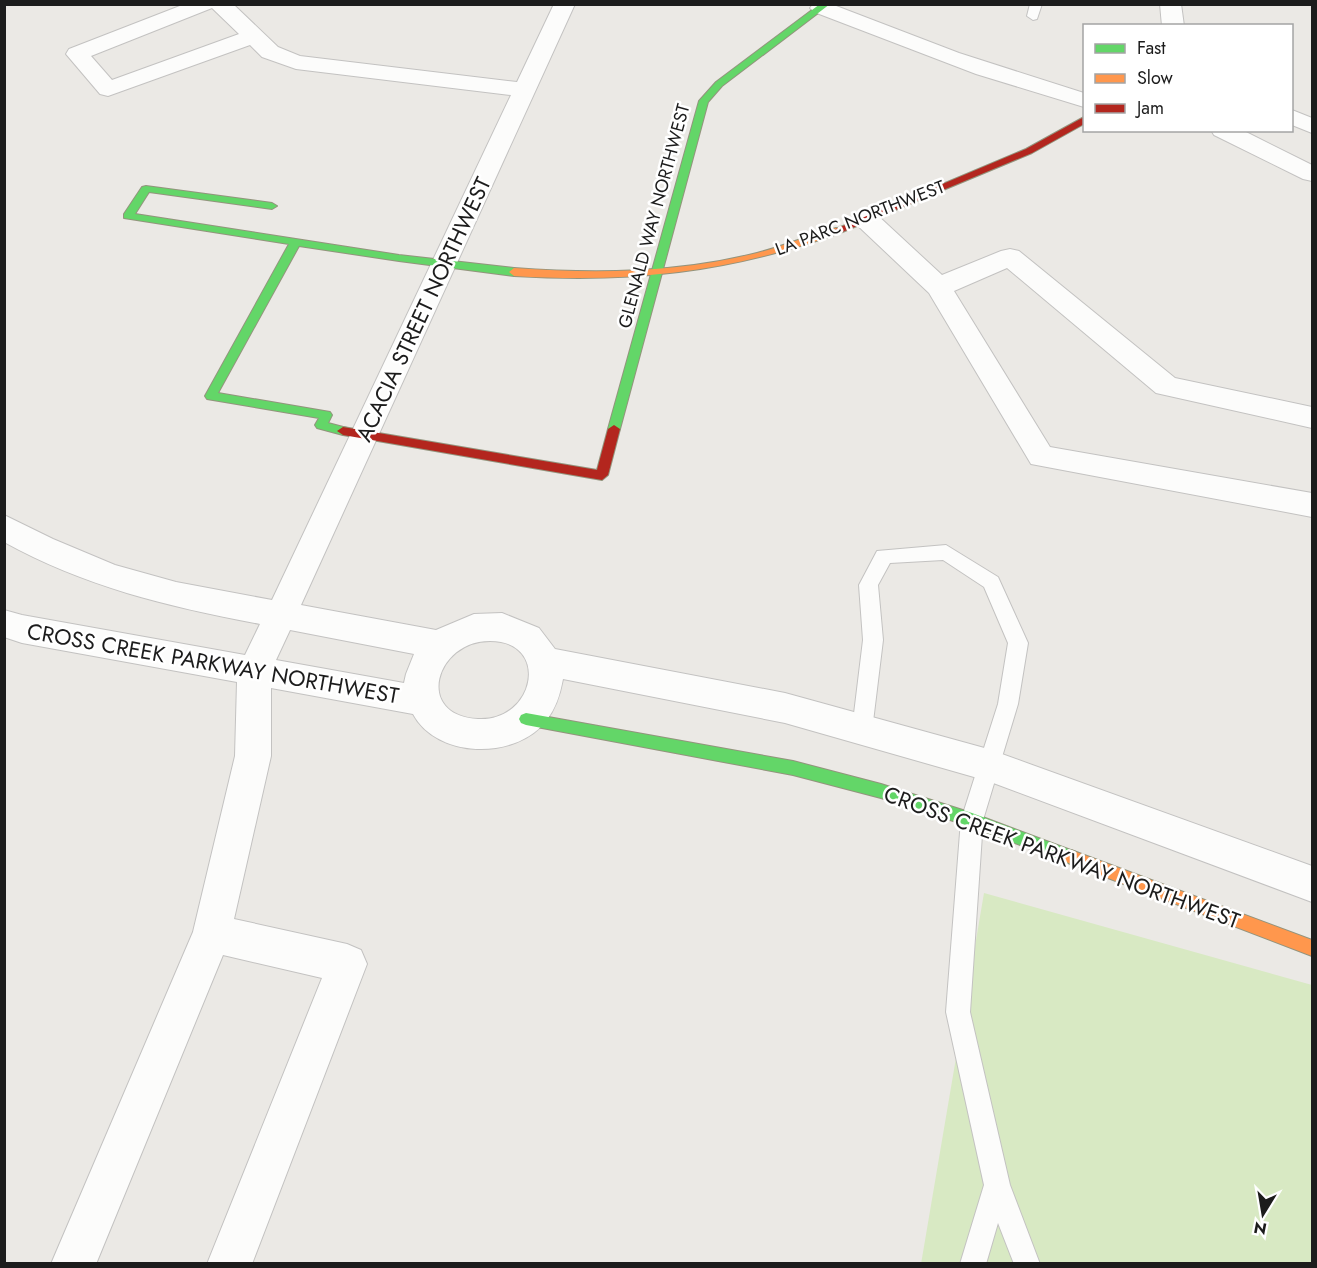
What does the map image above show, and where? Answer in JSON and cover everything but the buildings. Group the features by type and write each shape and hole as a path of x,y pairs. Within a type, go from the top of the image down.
{"street":[{"path":"206,4 77,54 108,89 254,36"},
{"path":"220,4 270,52 296,62 525,90"},
{"name":"ACACIA STREET NORTHWEST","path":"254,672 566,4"},
{"path":"1170,4 1173,24"},
{"path":"824,6 926,50 1016,82 1083,100"},
{"name":"GLENALD WAY NORTHWEST","path":"364,436 602,475 704,101 719,84 824,6"},
{"path":"1293,117 1312,126"},
{"name":"LA PARC NORTHWEST","path":"272,206 146,189 128,216 444,265 556,274 656,274 714,266 768,254 818,239 1044,143 1083,121"},
{"path":"1226,132 1312,174"},
{"path":"1256,147 1273,132"},
{"path":"866,219 939,288 1041,456 1312,505"},
{"path":"296,242 211,396 326,415 321,425 364,436"},
{"path":"939,288 1010,257 1166,386 1312,417"},
{"path":"4,527 42,549 109,576 176,595 439,645"},
{"name":"CROSS CREEK PARKWAY NORTHWEST","path":"4,623 22,629 422,701"},
{"path":"556,663 538,721 498,734 466,735 438,723 422,701 421,674 439,645 471,628 502,627 529,639 556,663 785,708 988,765 1312,884"},
{"path":"73,1263 212,933 253,756 254,672"},
{"name":"CROSS CREEK PARKWAY NORTHWEST","path":"538,721 793,768 881,791 972,820 1312,948"},
{"path":"212,933 347,964 230,1263"}],"lane":[{"path":"862,730 873,640 868,585 884,556 946,552 991,582 1018,643 1008,704 972,820 958,1012 997,1185 1027,1263"},
{"path":"973,1263 997,1185"}],"green space":[{"path":"984,893 1312,985 1312,1263 921,1264"}],"traffic: fast":[{"path":"614,429 704,101 719,84 826,4"},
{"path":"272,206 146,189 128,216 399,258 514,272"},
{"path":"296,242 211,396 326,415 321,425 343,431"},
{"path":"526,719 793,768 881,791 972,820 1071,857"}],"traffic: slow":[{"path":"514,272 597,276 678,271 757,256 836,231"},
{"path":"1071,857 1312,948"}],"traffic: jam":[{"path":"836,231 1029,151 1083,121"},
{"path":"343,431 602,475 614,429"}]}
